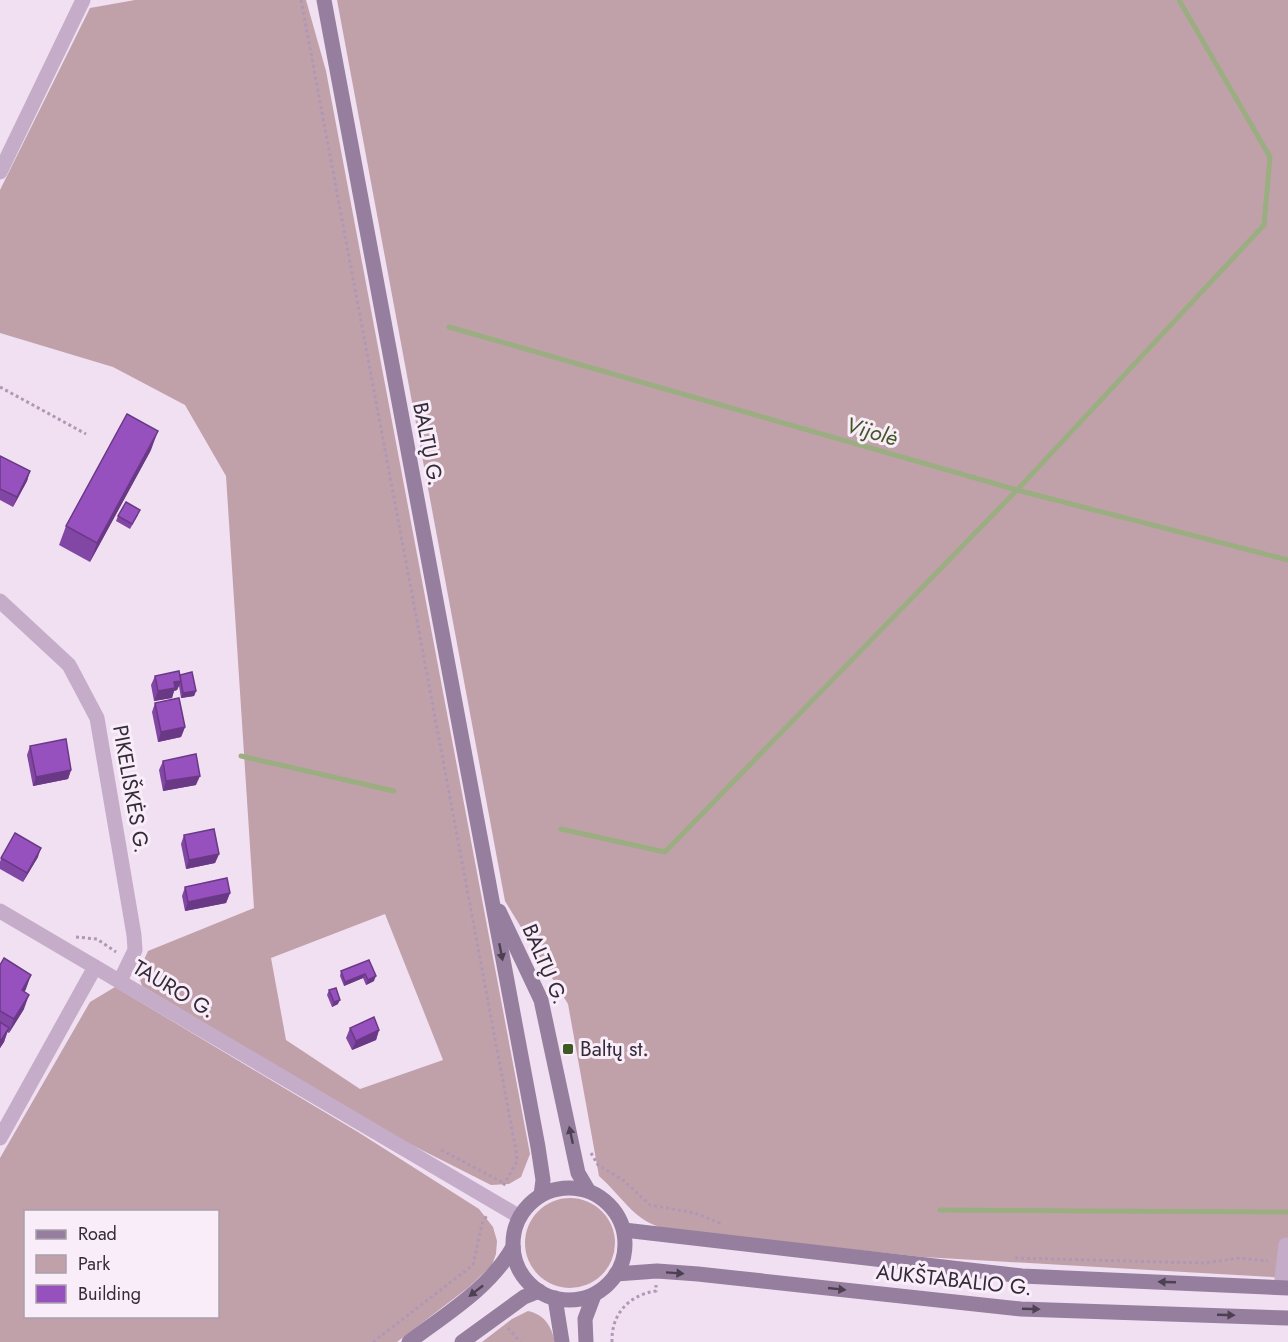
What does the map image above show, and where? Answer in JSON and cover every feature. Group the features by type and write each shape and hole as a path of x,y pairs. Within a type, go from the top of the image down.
{"main road":[{"name":"BALTŲ G.","path":"324,0 538,1147 543,1180 541,1195"},
{"name":"BALTŲ G.","path":"491,895 535,982 541,1000 578,1173 588,1190"},
{"path":"409,1342 487,1282 503,1265 513,1247 520,1217 541,1195 564,1188 588,1190 604,1199 617,1213 624,1230 623,1261 616,1274 594,1295 581,1300 555,1298 539,1291 526,1279 517,1264 513,1247"},
{"name":"AUKŠTABALIO G.","path":"624,1230 1022,1276 1285,1288"},
{"name":"AUKŠTABALIO G.","path":"616,1274 657,1271 698,1274 1021,1309 1288,1318"},
{"path":"462,1342 524,1297 539,1291"},
{"path":"586,1342 585,1319 594,1295"},
{"path":"555,1298 562,1342"}],"street":[{"path":"0,172 83,0"},
{"name":"PIKELIŠKĖS G.","path":"0,601 69,665 97,718 134,935 135,950 120,981"},
{"name":"TAURO G.","path":"0,912 520,1217"},
{"path":"0,1138 95,967"},
{"path":"1285,1288 1286,1245"}],"path":[{"path":"301,0 517,1161"},
{"path":"0,387 86,434"},
{"path":"588,1147 598,1165 623,1180 650,1205 695,1213 730,1225"},
{"path":"1008,1258 1204,1263 1240,1257 1284,1263"},
{"path":"373,1342 473,1265"},
{"path":"612,1342 612,1326 618,1313 644,1293 656,1291"}],"green space":[{"path":"135,0 306,0 326,71 530,1154 521,1177 509,1184 491,1185 396,1137 142,986 138,973 148,951 254,908 226,476 185,405 113,367 0,333 0,190 90,8","holes":["385,914 443,1060 360,1089 286,1040 271,958"]},
{"path":"337,0 1288,0 1288,1278 923,1257 666,1229 637,1215 599,1176 568,1004 505,901"},
{"path":"115,987 358,1132 479,1209 493,1227 497,1241 496,1254 492,1265 469,1287 397,1342 0,1342 0,1158 90,1002"},
{"path":"570,1198 587,1201 602,1211 612,1226 615,1243 612,1260 602,1275 587,1285 570,1288 553,1285 538,1275 528,1260 525,1243 528,1226 538,1211 553,1201"},
{"path":"528,1311 543,1318 555,1342 482,1342 512,1319"}],"building":[{"path":"127,414 158,431 97,543 66,526"},
{"path":"0,456 30,471 17,497 0,489"},
{"path":"126,502 140,510 132,524 118,516"},
{"path":"179,671 181,681 174,682 175,688 158,691 155,676"},
{"path":"192,672 196,691 183,693 180,675"},
{"path":"179,698 185,727 161,732 155,703"},
{"path":"66,739 71,770 36,777 30,746"},
{"path":"196,754 200,776 166,781 163,761"},
{"path":"214,829 219,854 189,860 184,835"},
{"path":"15,833 41,848 27,873 1,858"},
{"path":"227,878 230,893 188,902 185,887"},
{"path":"4,958 31,975 22,990 29,995 14,1019 0,1011 0,965"},
{"path":"369,960 376,976 368,980 365,974 345,982 341,971"},
{"path":"336,988 340,1000 334,1002 329,990"},
{"path":"374,1017 379,1030 356,1041 350,1028"},
{"path":"0,1022 9,1028 0,1042"}],"waterway":[{"name":"Vijolė","path":"561,829 665,852 1017,490 1264,225 1270,157 1179,0"},
{"name":"Vijolė","path":"449,327 1017,490 1288,560"},
{"path":"241,756 394,791"},
{"path":"940,1210 1288,1212"}],"place":[{"name":"Baltų st.","path":"568,1049"}]}
